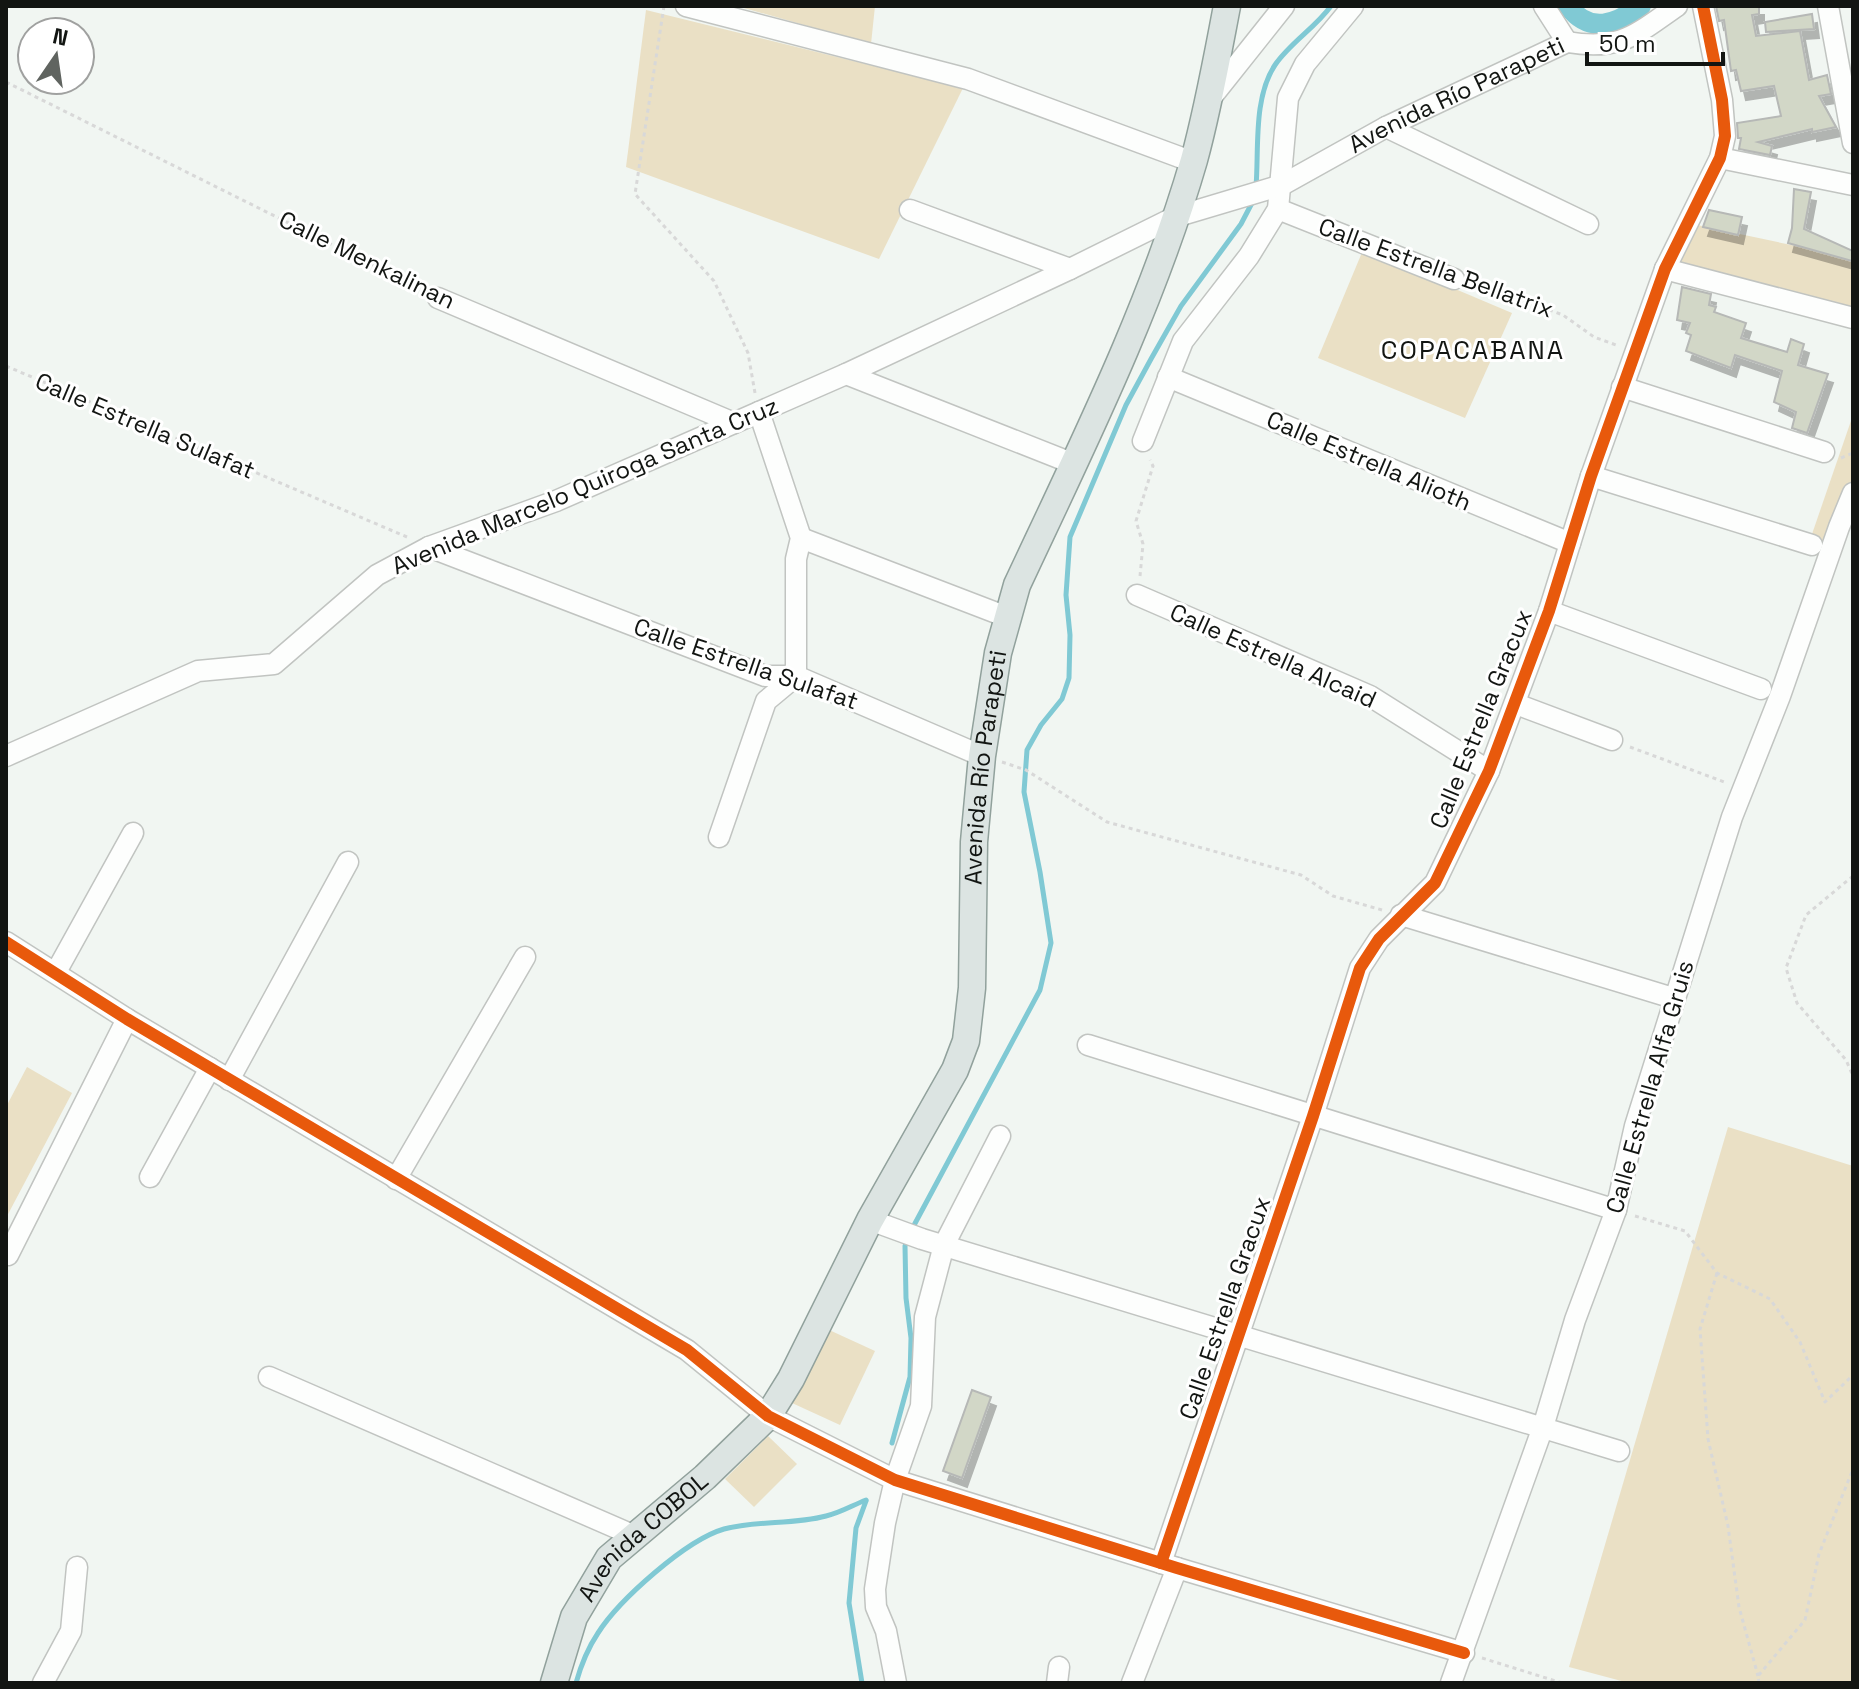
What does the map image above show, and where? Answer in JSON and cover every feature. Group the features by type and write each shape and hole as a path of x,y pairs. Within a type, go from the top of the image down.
{"main road":[{"path":"1175,217 1210,99 1227,6"},
{"name":"Avenida Río Parapeti","path":"768,1416 791,1379 870,1220 955,1070 966,1041 972,988 974,842 982,756 1007,617 1017,585 1132,335 1175,217"},
{"name":"Avenida COBOL","path":"554,1683 574,1617 609,1558 705,1477 768,1416"}],"street":[{"path":"686,6 968,79 1193,162"},
{"path":"1210,99 1284,6"},
{"path":"1143,441 1183,341 1249,256 1278,209 1288,98 1305,64 1353,6"},
{"path":"1544,6 1567,42"},
{"name":"Avenida Río Parapeti","path":"1175,217 1282,185 1386,127 1567,42 1587,45 1626,41 1677,6"},
{"name":"Calle Estrella Gracux","path":"1132,1683 1240,1334 1360,968 1379,939 1435,883 1489,771 1549,611 1591,476 1665,269 1720,158 1725,136 1722,100 1703,6"},
{"path":"1828,6 1853,143"},
{"path":"1386,127 1588,224"},
{"path":"1720,158 1853,185"},
{"name":"Calle Estrella Bellatrix","path":"1278,209 1454,279"},
{"path":"910,210 1070,269"},
{"name":"Avenida Marcelo Quiroga Santa Cruz","path":"6,756 198,671 274,664 377,575 429,547 556,501 846,374 1175,217"},
{"path":"1665,269 1853,318"},
{"name":"Calle Menkalinan","path":"438,298 734,423"},
{"path":"846,374 1074,464"},
{"name":"Calle Estrella Alioth","path":"1168,377 1570,543"},
{"path":"1622,387 1824,452"},
{"path":"719,837 766,701 796,676 796,559 801,538 759,412"},
{"path":"1591,476 1812,545"},
{"name":"Calle Estrella Alfa Gruis","path":"1451,1683 1543,1427 1575,1320 1616,1210 1635,1126 1732,817 1780,696 1853,493"},
{"path":"801,538 1007,617"},
{"name":"Calle Estrella Sulafat","path":"429,547 765,676 796,676 982,756"},
{"name":"Calle Estrella Alcaid","path":"1137,595 1370,696 1489,771"},
{"path":"1549,611 1761,689"},
{"path":"1516,704 1612,740"},
{"path":"56,972 133,833"},
{"path":"229,1080 348,862"},
{"path":"1401,915 1673,998"},
{"path":"6,942 127,1019 687,1350 768,1416 895,1480 1464,1653"},
{"path":"396,1179 525,957"},
{"path":"6,1254 127,1019"},
{"path":"1088,1045 1616,1210"},
{"path":"150,1177 210,1068"},
{"path":"896,1683 886,1631 876,1607 875,1589 885,1523 895,1480 921,1406 925,1317 944,1245 1000,1136"},
{"path":"870,1220 922,1239 1619,1451"},
{"path":"269,1377 635,1536"},
{"path":"43,1683 71,1631 77,1567"}],"path":[{"path":"664,6 635,194 714,281 748,353 759,412"},
{"path":"1137,595 1143,544 1136,521 1153,466 1143,441"},
{"path":"1612,740 1731,784 1732,817"},
{"path":"982,756 1026,770 1107,822 1301,875 1333,896 1401,915"},
{"path":"1853,876 1806,915 1786,968 1797,1003 1846,1060 1853,1076"},
{"path":"1616,1210 1685,1231 1717,1273 1770,1299 1800,1342 1825,1402 1853,1375"},
{"path":"1717,1273 1700,1329 1708,1439 1728,1526 1739,1607 1759,1683"},
{"path":"1758,1676 1805,1620 1819,1554 1853,1469"},
{"path":"1464,1653 1562,1683"}],"shaded area":[{"path":"737,6 875,6 871,44"},
{"path":"646,10 963,88 879,259 626,167"},
{"path":"1697,225 1853,258 1853,312 1677,264"},
{"path":"1363,250 1512,313 1465,418 1318,358"},
{"path":"1853,415 1853,480 1829,546 1811,537"},
{"path":"27,1067 72,1093 6,1218 6,1107"},
{"path":"1728,1127 1853,1166 1853,1683 1629,1683 1569,1667"},
{"path":"827,1329 875,1351 840,1425 792,1403"},
{"path":"768,1436 797,1464 754,1507 725,1479"}],"building":[{"path":"1716,6 1759,6 1759,14 1752,15 1756,36 1800,31 1809,80 1827,75 1831,94 1819,96 1836,127 1812,132 1812,129 1758,142 1772,146 1770,155 1739,149 1741,138 1738,138 1737,123 1781,116 1774,86 1741,91 1736,70 1731,71 1724,20 1719,21"},
{"path":"1812,14 1814,29 1766,32 1765,22"},
{"path":"1794,189 1811,192 1804,229 1853,251 1852,261 1788,243"},
{"path":"1709,210 1742,217 1738,235 1703,227"},
{"path":"1682,287 1711,294 1709,305 1716,307 1714,312 1746,323 1741,338 1787,352 1791,339 1804,344 1798,365 1828,374 1807,433 1792,428 1796,412 1774,402 1782,371 1735,355 1731,368 1686,351 1691,335 1686,333 1690,323 1677,320"},
{"path":"972,1390 991,1397 962,1478 943,1471"}],"waterway":[{"path":"1256,187 1258,124 1268,78 1281,57 1331,6"},
{"path":"1568,6 1585,21 1603,24 1622,18 1641,6"},
{"path":"912,1229 1040,990 1051,943 1024,792 1027,750 1041,725 1062,699 1069,678 1070,635 1066,595 1070,537 1126,405 1151,359 1181,306 1241,224 1253,201"},
{"path":"892,1443 910,1377 911,1338 905,1246 908,1239"},
{"path":"576,1683 598,1633 621,1604 691,1545 724,1529 813,1519 866,1500"},
{"path":"862,1683 849,1603 856,1528 866,1501"}],"cycle path":[{"path":"1161,1563 1360,968 1379,939 1435,883 1489,771 1549,611 1591,476 1665,269 1720,158 1725,136 1722,100 1703,6"},
{"path":"6,942 127,1019 687,1350 768,1416 895,1480 1464,1653"}],"district":[{"name":"COPACABANA","path":"1473,350"}]}
